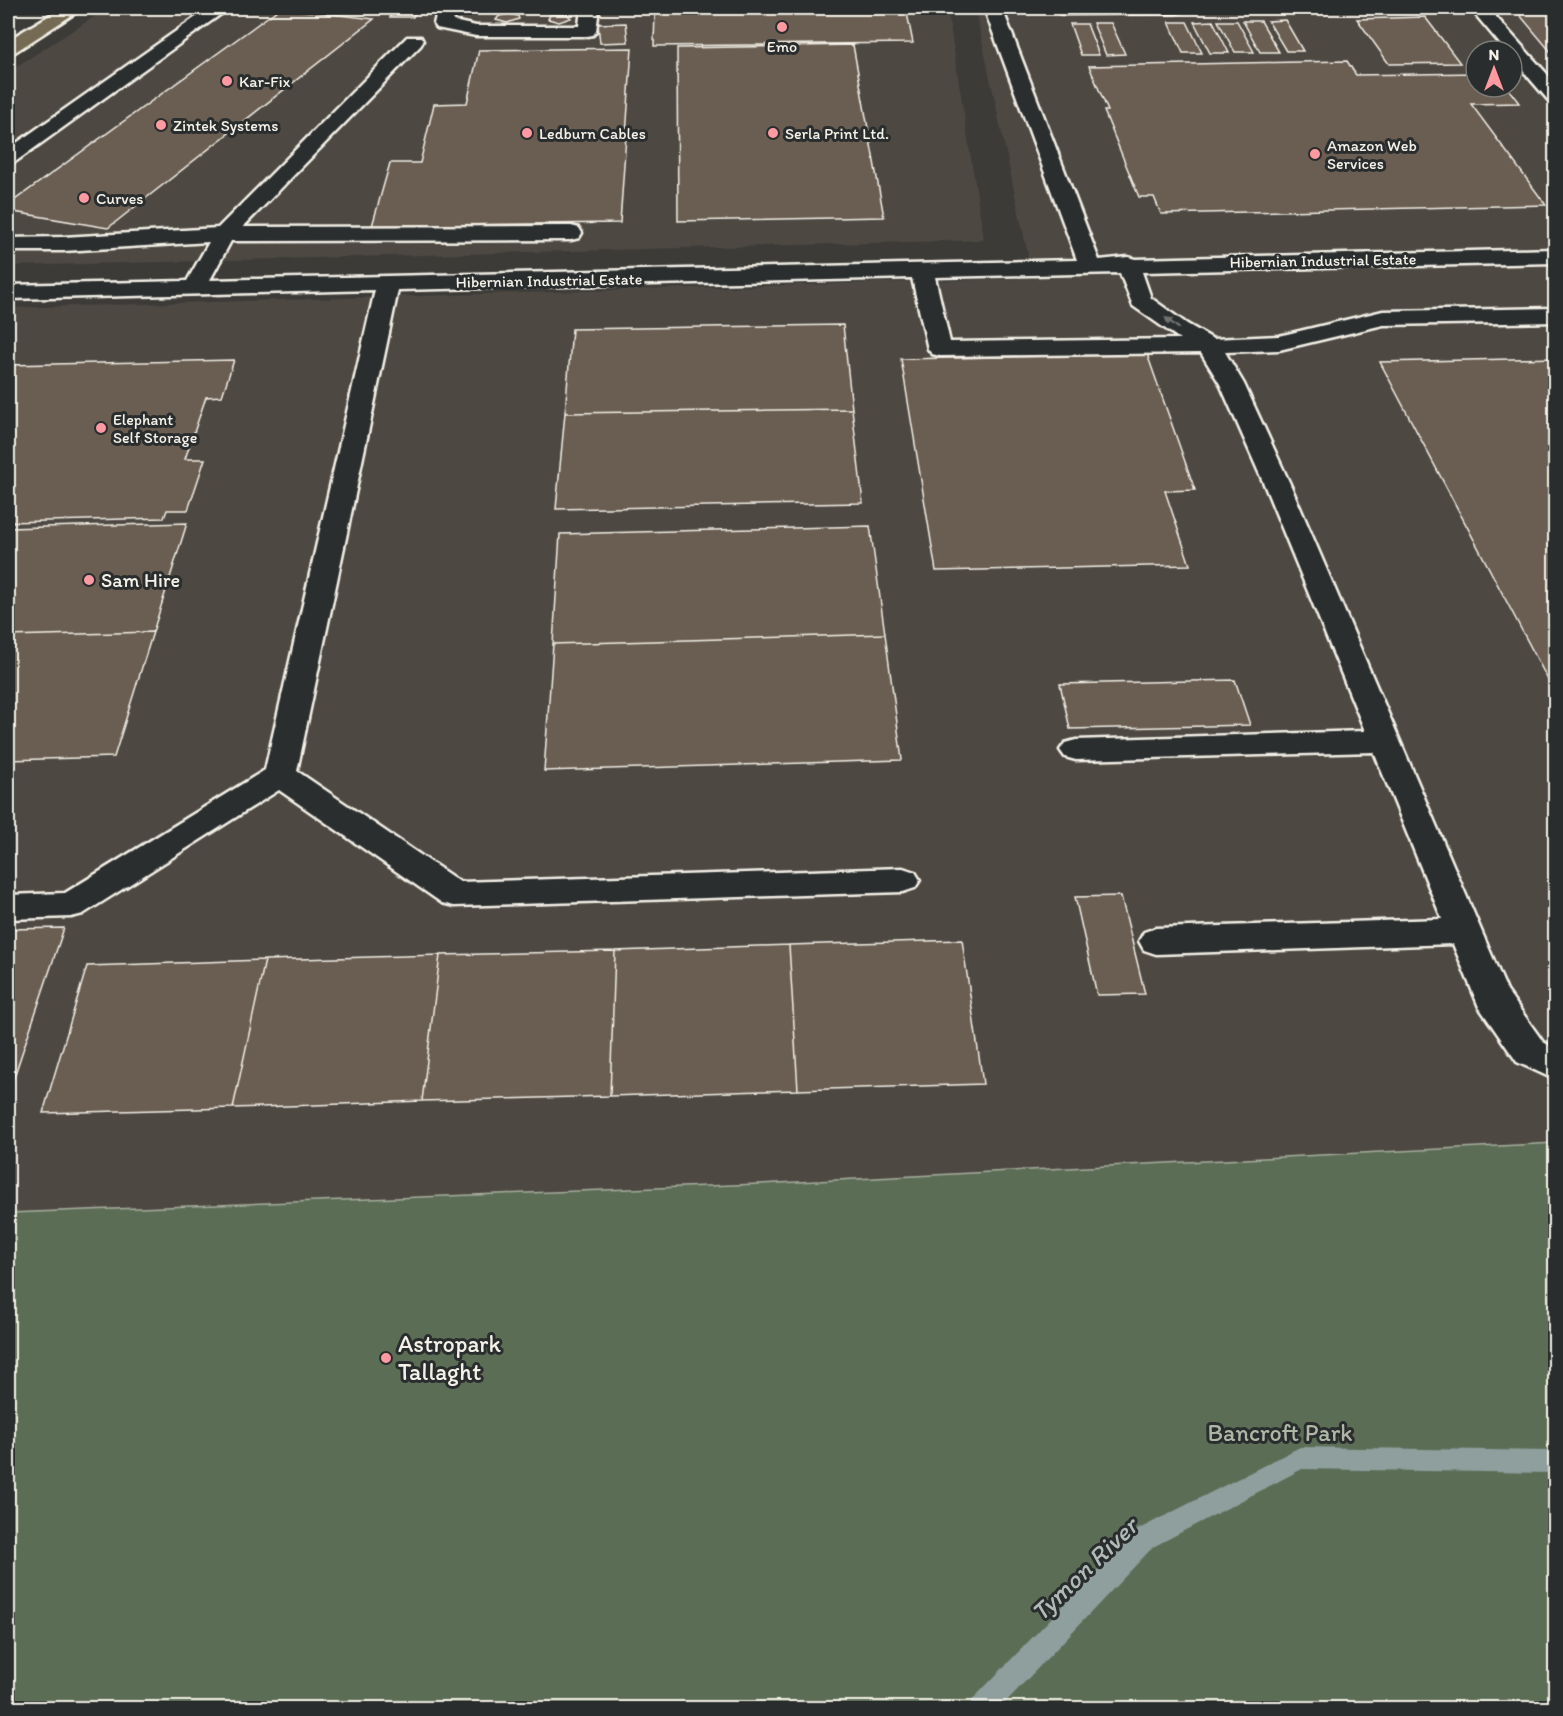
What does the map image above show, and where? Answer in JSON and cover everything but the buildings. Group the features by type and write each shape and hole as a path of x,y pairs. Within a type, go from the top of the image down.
{"main road":[{"path":"8,48 74,8"}],"street":[{"path":"447,8 443,24 476,31 587,31 590,8"},
{"path":"993,8 1090,265"},
{"path":"1065,8 1175,8"},
{"path":"1479,8 1556,98"},
{"path":"8,158 219,9"},
{"path":"194,288 224,234 414,41"},
{"path":"8,244 63,244 224,234 571,233"},
{"name":"Hibernian Industrial Estate","path":"8,292 1128,264 1556,256"},
{"path":"1128,264 1141,295 1141,302 1179,329 1209,346 1232,384 1386,741 1492,997 1530,1052 1556,1066"},
{"path":"922,270 940,349 1209,346 1280,342 1383,318 1556,315"},
{"path":"8,907 71,905 280,774 388,284"},
{"path":"1076,750 1386,741"},
{"path":"280,774 454,894 903,880"},
{"path":"1156,941 1464,930"}],"shaded area":[{"path":"108,8 947,8 984,240 8,266 8,72"},
{"path":"975,8 1555,8 1555,1143 759,1184 8,1213 8,308 1033,278"}],"green space":[{"name":"Bancroft Park","path":"1555,1143 1555,1708 8,1708 8,1213 759,1184"}],"waterway":[{"name":"Tymon River","path":"982,1708 1144,1539 1300,1458 1556,1462"}],"place":[{"name":"Emo","path":"782,27"},
{"name":"Kar-Fix","path":"227,81"},
{"name":"Zintek Systems","path":"161,125"},
{"name":"Ledburn Cables","path":"527,133"},
{"name":"Serla Print Ltd.","path":"773,133"},
{"name":"Amazon Web Services","path":"1315,154"},
{"name":"Curves","path":"84,198"},
{"name":"Elephant Self Storage","path":"101,428"},
{"name":"Sam Hire","path":"89,580"},
{"name":"Astropark Tallaght","path":"386,1358"}]}
